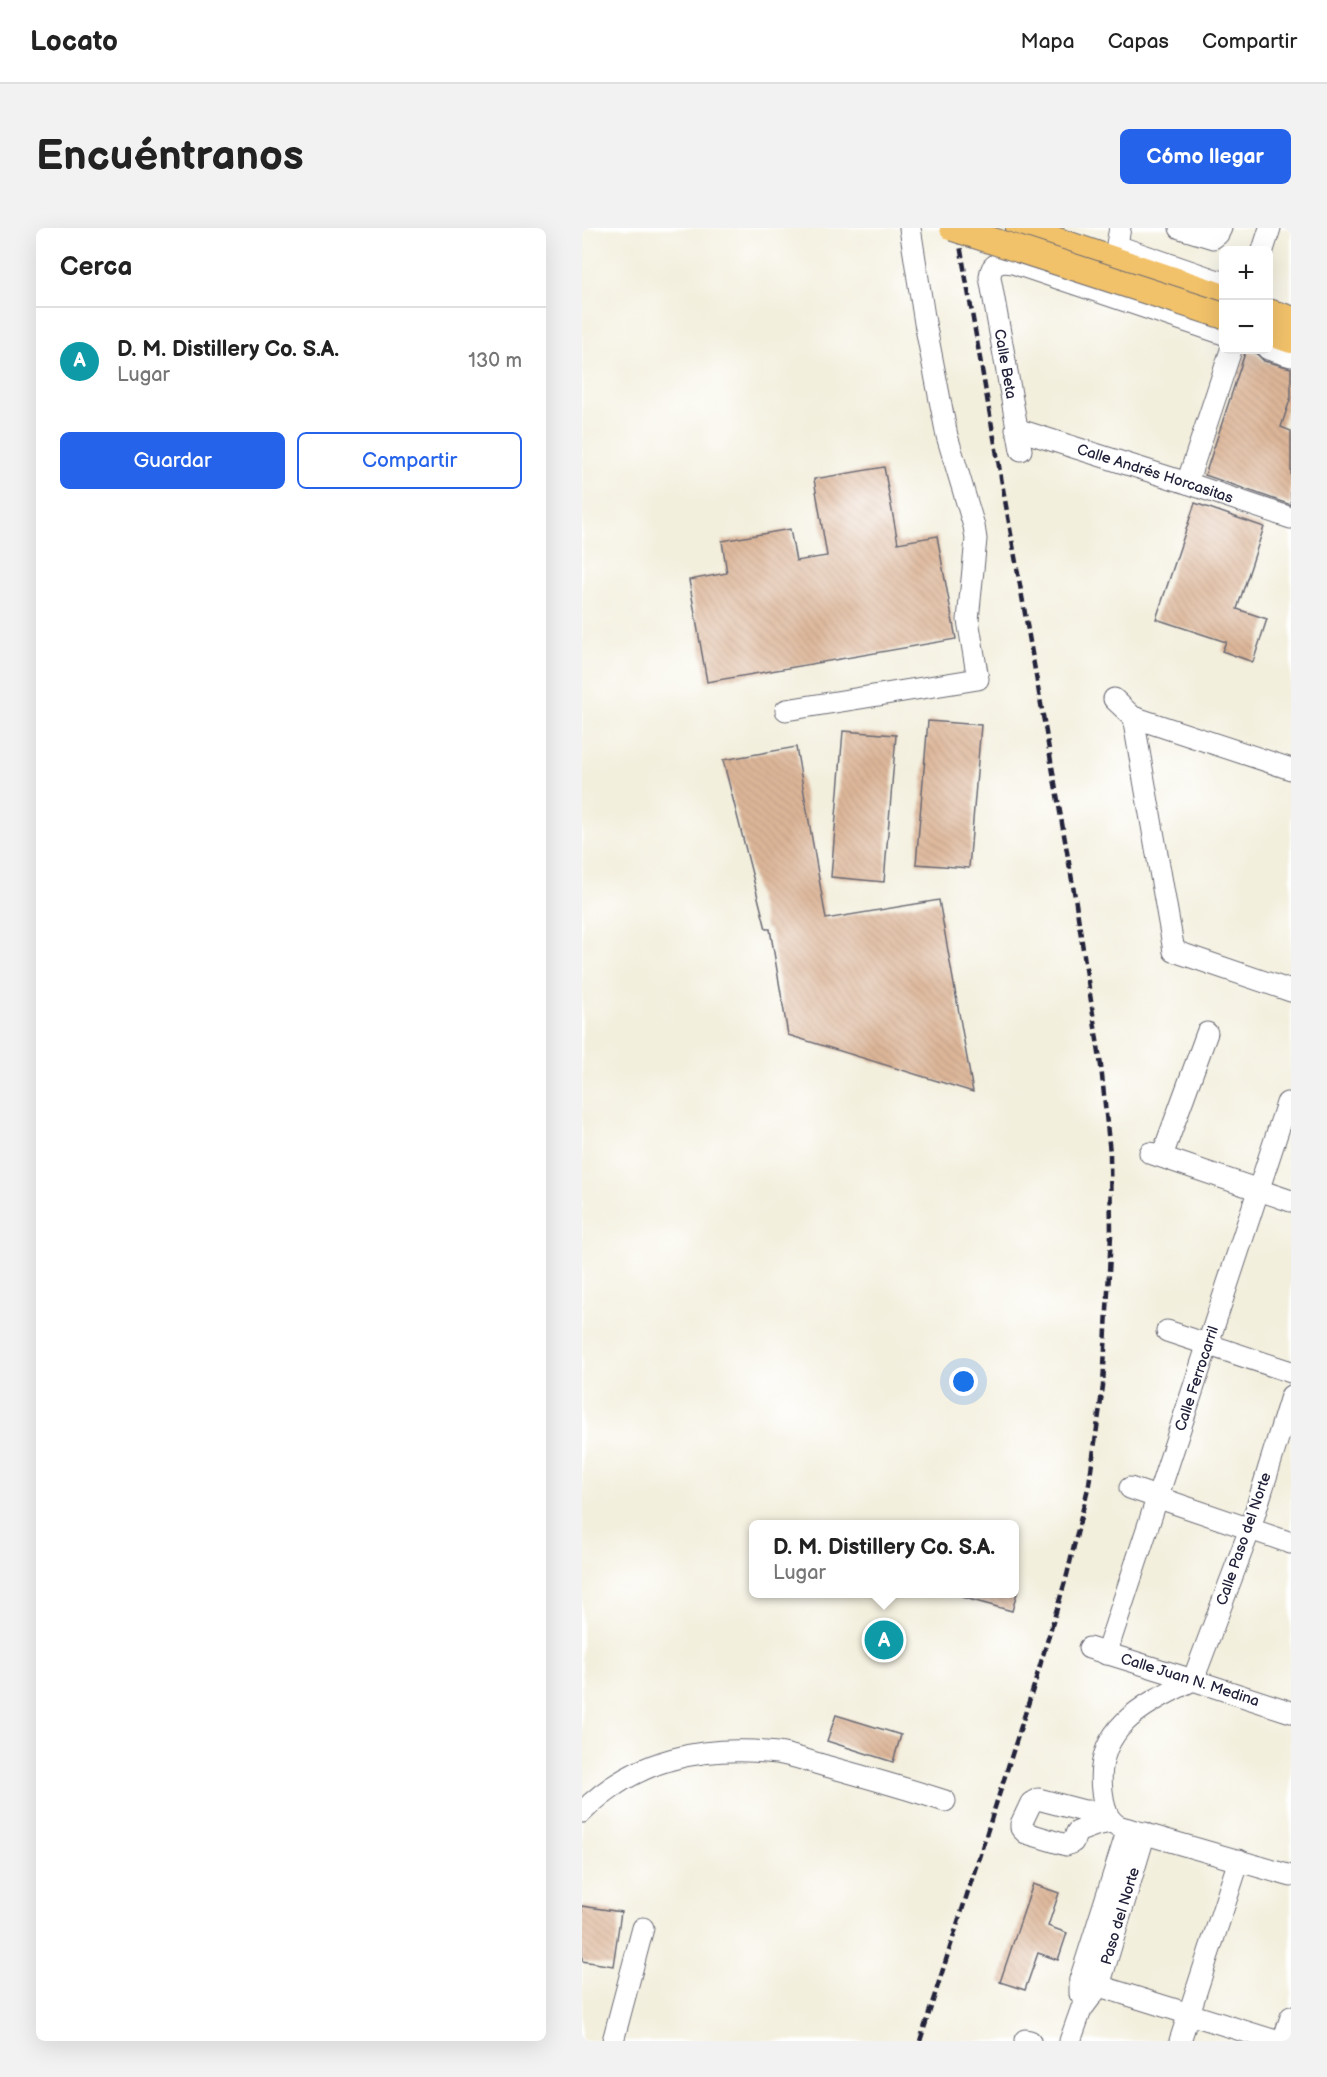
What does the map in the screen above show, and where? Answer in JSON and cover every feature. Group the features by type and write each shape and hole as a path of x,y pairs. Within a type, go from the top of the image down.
{"main road":[{"path":"953,228 1219,314"},
{"path":"1019,228 1219,295"},
{"path":"1273,313 1291,319"},
{"path":"1273,333 1291,340"}],"street":[{"path":"786,710 978,679 968,620 975,532 941,409 910,228"},
{"path":"1120,228 1118,244 1120,247 1219,281"},
{"path":"1180,228 1213,238 1221,228"},
{"path":"1264,246 1270,228"},
{"name":"Calle Beta","path":"1022,450 1016,429 990,277 990,269 995,264 1003,261 1013,262 1219,332"},
{"path":"1273,301 1291,307"},
{"path":"1273,350 1291,356"},
{"path":"1187,483 1230,354"},
{"name":"Calle Andrés Horcasitas","path":"1016,429 1291,518"},
{"path":"1114,699 1133,717 1291,769"},
{"path":"1133,717 1166,957 1291,991"},
{"path":"1208,1033 1156,1155 1291,1201"},
{"name":"Calle Ferrocarril","path":"1098,1651 1158,1497 1206,1344 1287,1103"},
{"path":"1167,1331 1291,1372"},
{"name":"Calle Paso del Norte","path":"1193,1680 1250,1529 1291,1396"},
{"path":"1130,1488 1291,1543"},
{"name":"Calle Juan N. Medina","path":"1098,1651 1291,1712"},
{"name":"Paso del Norte","path":"1070,2041 1089,1983 1122,1824 1100,1776 1107,1744 1131,1715 1193,1680"},
{"path":"582,1812 597,1797 632,1775 686,1755 718,1750 779,1753 945,1801"},
{"path":"1078,1809 1077,1832 1070,1844 1062,1844 1026,1833 1021,1828 1031,1803 1038,1799 1078,1809 1291,1876"},
{"path":"1077,1832 1096,1825 1122,1824"},
{"path":"1180,2041 1239,1860"},
{"path":"613,2041 644,1928"},
{"path":"1089,1983 1276,2041"},
{"path":"1283,2041 1291,2017"}],"building":[{"path":"1245,354 1257,354 1264,361 1291,368 1291,397 1281,427 1291,431 1291,505 1205,475"},
{"path":"884,467 898,543 937,536 956,639 707,682 689,580 727,573 722,541 790,529 796,561 827,556 814,479"},
{"path":"1195,503 1264,527 1237,609 1267,619 1253,662 1222,651 1226,642 1156,619"},
{"path":"928,721 981,725 969,868 916,864"},
{"path":"843,731 896,735 884,882 831,877"},
{"path":"796,747 826,919 939,900 973,1092 788,1035 770,929 766,929 723,760"},
{"path":"965,1598 1016,1598 1012,1611"},
{"path":"836,1715 901,1735 893,1762 827,1741"},
{"path":"1033,1884 1059,1893 1048,1926 1067,1933 1058,1960 1038,1953 1025,1990 1000,1982"},
{"path":"582,1906 621,1912 613,1966 582,1961"}],"railway":[{"path":"920,2041 1033,1689 1067,1575 1089,1484 1103,1386 1111,1235 1110,1153 1101,1066 1075,897 957,228"}],"place":[{"name":"D. M. Distillery Co. S.A.","path":"884,1640"}]}
